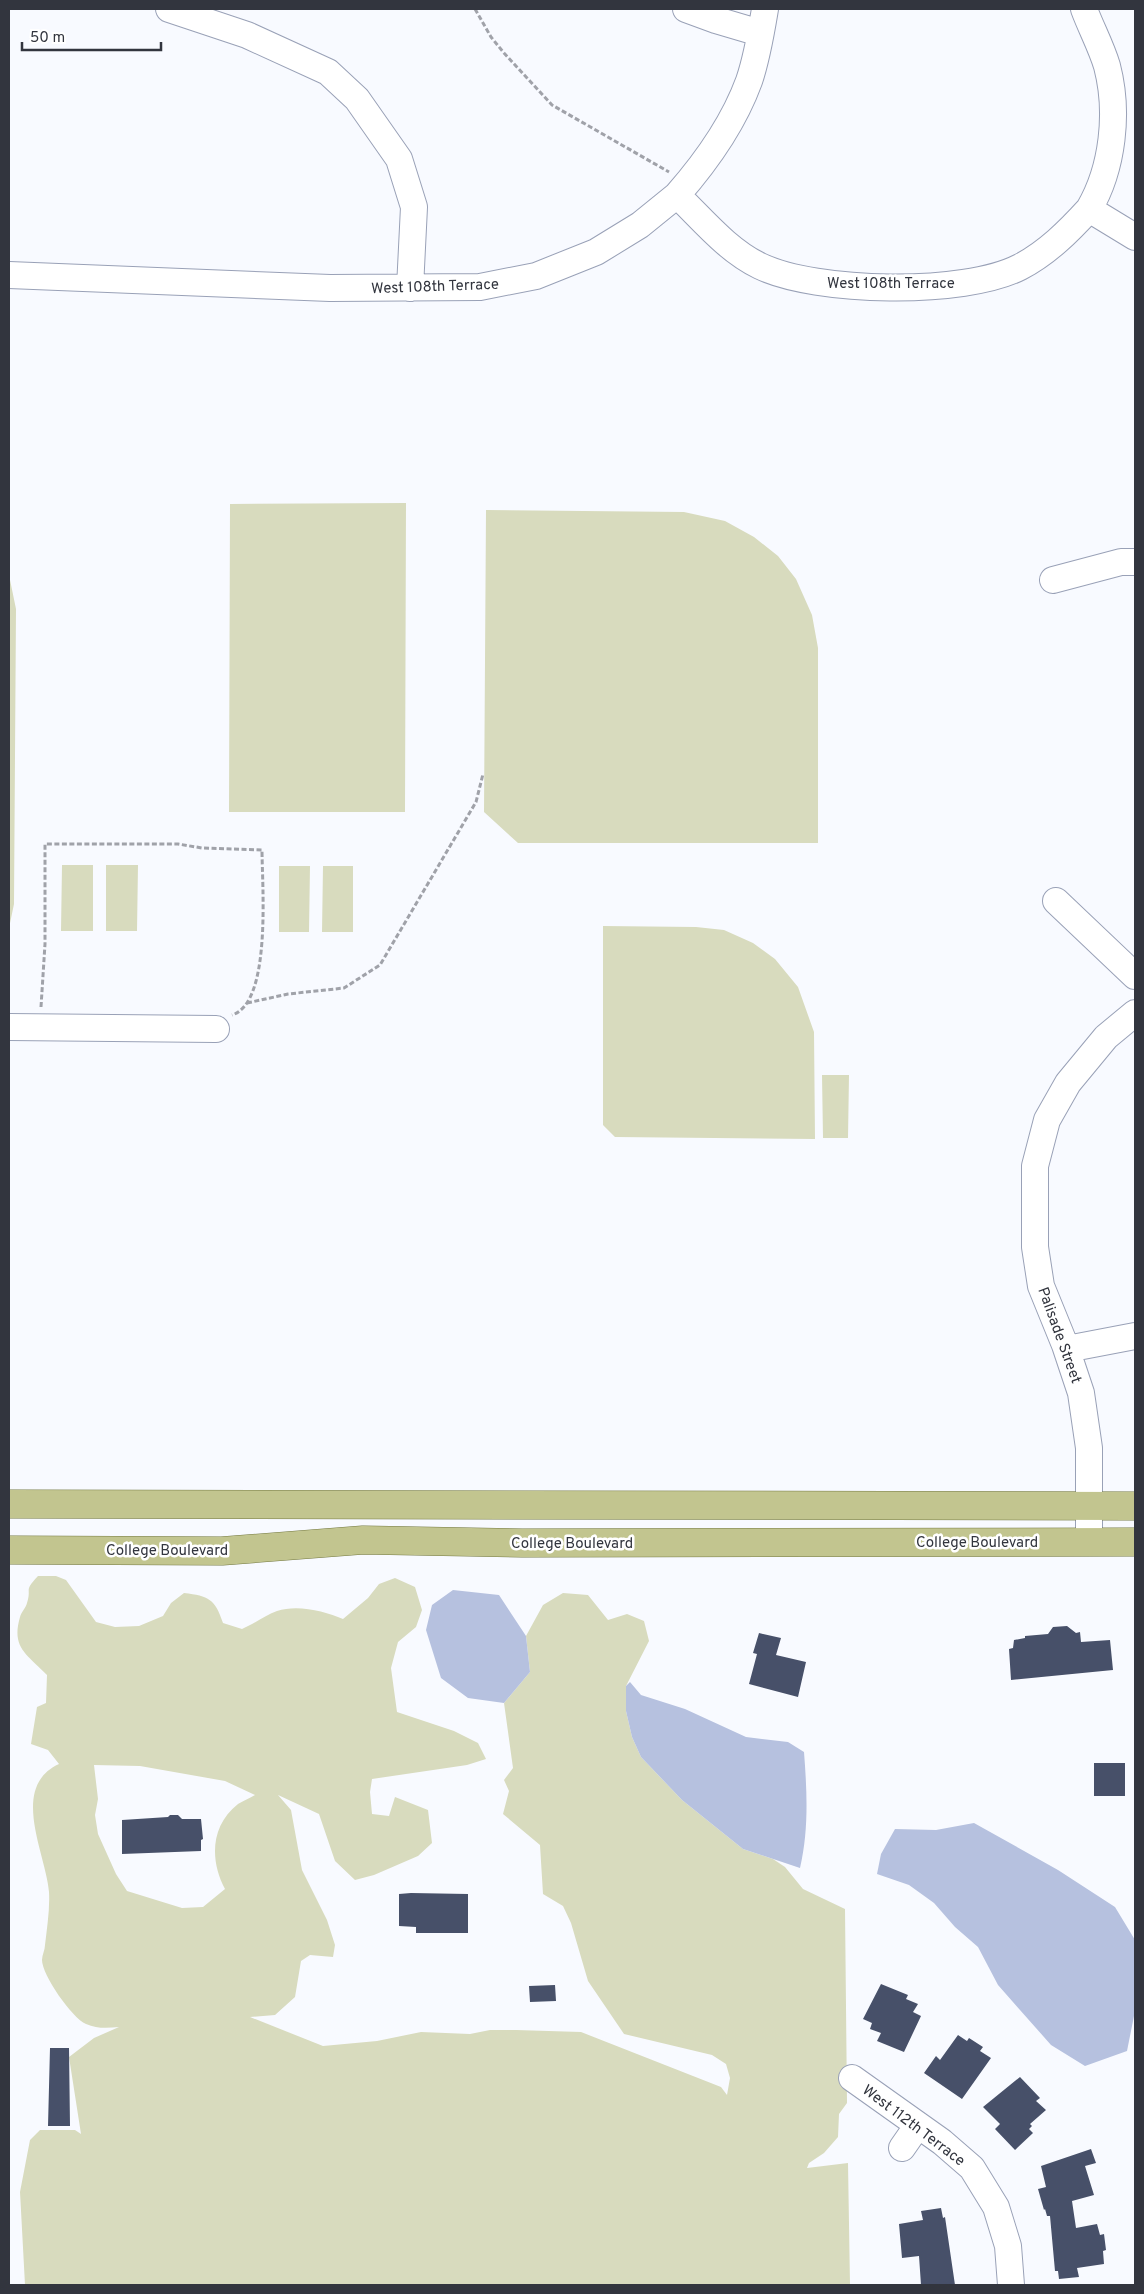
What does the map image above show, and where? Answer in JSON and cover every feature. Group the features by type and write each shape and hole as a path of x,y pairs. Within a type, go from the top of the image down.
{"main road":[{"path":"9,1504 1135,1506"},
{"name":"College Boulevard","path":"9,1550 222,1551 363,1540 522,1543 1135,1542"}],"street":[{"path":"169,9 247,35 328,72 357,99 399,159 414,207 410,288"},
{"path":"682,189 712,151 745,89 763,21 716,20 686,9"},
{"name":"West 108th Terrace","path":"9,275 330,288 480,288 510,283 554,270 596,252 640,225 682,189 723,240 758,265 798,278 839,286 948,286 1000,275 1019,267 1060,239 1089,208 1105,172 1112,123 1108,72 1084,9"},
{"path":"1089,208 1135,237"},
{"path":"1053,580 1121,562 1135,562"},
{"path":"1056,901 1135,976"},
{"name":"Palisade Street","path":"1089,1542 1088,1439 1081,1393 1066,1349 1040,1286 1035,1247 1035,1166 1047,1120 1068,1083 1106,1037 1135,1012"},
{"path":"9,1027 221,1023"},
{"path":"1066,1349 1135,1336"},
{"name":"West 112th Terrace","path":"852,2078 942,2142 972,2168 996,2207 1008,2246 1012,2285"},
{"path":"902,2148 918,2125"}],"path":[{"path":"474,9 491,37 552,105 682,189"},
{"path":"246,1004 288,994 344,988 380,965 476,802 482,774"},
{"path":"41,1011 46,944 45,844 178,844 202,848 262,850 259,974 254,991 246,1004 221,1023"}],"green space":[{"path":"406,503 405,812 229,812 230,504"},
{"path":"486,510 684,512 725,521 754,537 778,556 796,579 812,615 818,648 818,843 518,843 484,812"},
{"path":"9,575 16,609 14,904 9,928"},
{"path":"62,865 93,865 93,931 61,931"},
{"path":"106,865 138,865 137,931 106,931"},
{"path":"279,866 310,866 309,932 279,932"},
{"path":"323,866 353,866 353,932 322,932"},
{"path":"603,926 696,927 724,930 753,943 775,959 798,987 814,1032 815,1139 615,1137 603,1125"},
{"path":"822,1075 849,1075 848,1138 823,1138"},
{"path":"38,1576 56,1576 66,1580 96,1622 115,1627 139,1626 163,1616 171,1603 184,1593 205,1597 210,1600 217,1609 223,1623 242,1629 277,1611 293,1608 319,1611 343,1619 368,1598 379,1584 395,1578 415,1587 422,1610 416,1627 398,1642 391,1668 397,1712 454,1731 478,1743 486,1759 467,1765 372,1779 370,1792 372,1814 389,1816 395,1797 428,1810 432,1843 418,1856 374,1875 355,1880 335,1861 319,1814 278,1795 291,1810 302,1870 327,1920 335,1945 333,1957 310,1955 301,1961 295,1997 275,2015 250,2017 323,2046 377,2041 421,2032 470,2034 490,2030 516,2030 581,2032 721,2087 727,2095 730,2078 726,2064 712,2055 624,2034 588,1981 571,1923 563,1906 543,1894 540,1845 503,1814 509,1791 504,1780 513,1768 504,1703 530,1672 526,1636 543,1605 563,1593 588,1595 608,1620 627,1614 644,1621 649,1641 626,1686 626,1711 632,1737 641,1757 682,1800 743,1849 773,1859 785,1867 803,1889 845,1909 847,2103 839,2114 838,2137 824,2153 809,2163 807,2168 848,2163 850,2285 25,2285 20,2192 30,2140 40,2130 75,2130 81,2134 69,2057 94,2038 119,2027 94,2027 80,2020 73,2014 52,1985 43,1967 42,1960 48,1919 49,1892 34,1822 33,1805 36,1788 44,1775 59,1764 48,1750 31,1744 37,1707 46,1703 47,1675 27,1656 19,1643 18,1628 20,1617 26,1605 29,1587","holes":["94,1765 140,1766 225,1781 255,1795 238,1804 222,1823 215,1844 215,1856 220,1878 225,1889 203,1907 182,1908 127,1891 116,1874 98,1834 95,1815 98,1799"]}],"water":[{"path":"453,1590 499,1595 526,1636 530,1672 504,1703 468,1698 441,1678 426,1630 432,1605"},
{"path":"630,1682 641,1695 685,1709 746,1737 788,1742 804,1752 806,1825 800,1868 743,1849 682,1800 641,1757 632,1737 626,1711 626,1686"},
{"path":"974,1823 1058,1870 1115,1907 1135,1940 1135,2011 1127,2051 1085,2066 1051,2045 998,1985 978,1947 955,1927 934,1903 909,1885 877,1874 881,1854 895,1829 936,1830"}],"building":[{"path":"1067,1626 1076,1633 1080,1632 1081,1642 1110,1640 1113,1670 1011,1680 1009,1649 1013,1648 1014,1640 1025,1638 1025,1636 1048,1634 1053,1627"},
{"path":"759,1633 781,1638 776,1655 806,1662 798,1697 749,1684 757,1654 753,1653"},
{"path":"1094,1763 1125,1763 1125,1796 1094,1796"},
{"path":"170,1815 178,1815 182,1819 201,1819 203,1839 201,1840 201,1851 122,1854 122,1820 168,1817"},
{"path":"399,1894 468,1894 468,1933 416,1933 416,1927 399,1926"},
{"path":"881,1984 908,1995 906,1999 918,2004 913,2012 921,2016 904,2052 877,2041 881,2033 870,2029 872,2023 863,2019"},
{"path":"555,1985 556,2001 530,2002 529,1986"},
{"path":"958,2035 967,2041 969,2038 983,2047 980,2051 991,2058 962,2099 924,2073 936,2056 940,2060"},
{"path":"50,2048 69,2048 70,2126 48,2126"},
{"path":"1020,2077 1040,2098 1036,2101 1046,2110 1030,2124 1032,2126 1029,2129 1033,2133 1015,2150 995,2129 1000,2124 983,2107"},
{"path":"1091,2149 1096,2163 1085,2166 1094,2195 1072,2201 1076,2228 1097,2224 1100,2235 1104,2234 1106,2250 1103,2251 1104,2264 1077,2268 1079,2277 1059,2279 1058,2271 1055,2271 1050,2216 1047,2216 1044,2210 1038,2189 1046,2187 1041,2166"},
{"path":"941,2208 943,2218 945,2217 955,2285 921,2285 919,2256 902,2258 899,2224 923,2220 921,2211"}]}
